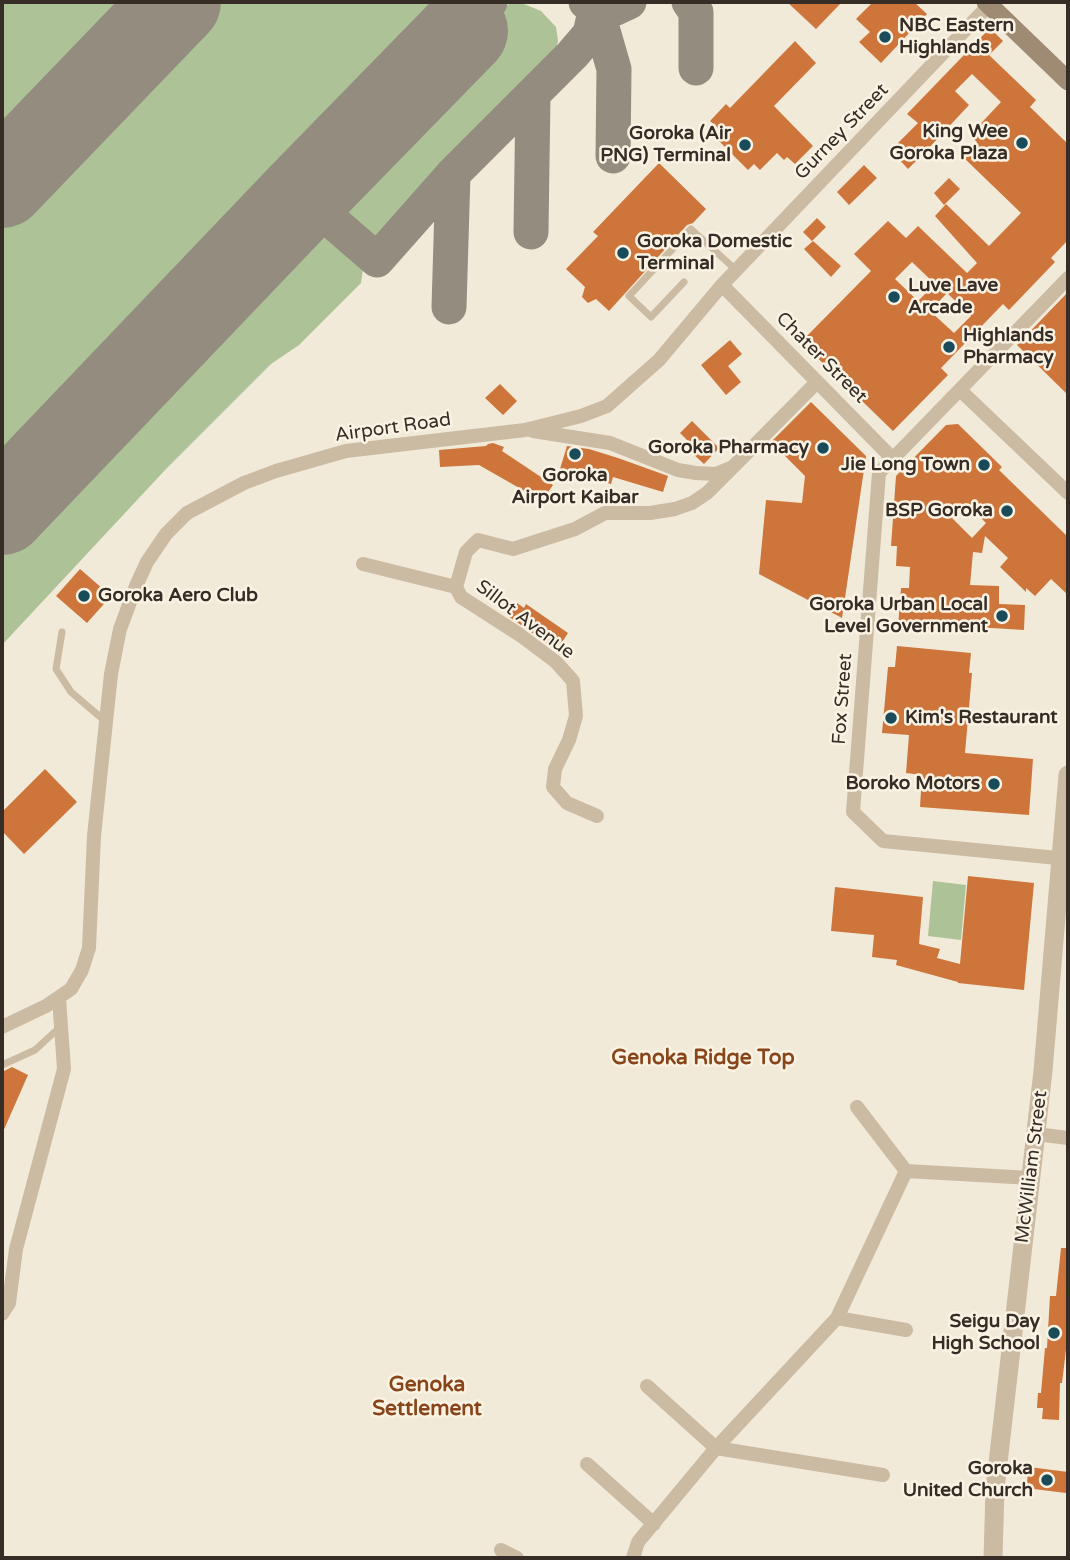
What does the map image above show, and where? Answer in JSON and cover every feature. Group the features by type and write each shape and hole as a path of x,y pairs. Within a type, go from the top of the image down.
{"main road":[{"path":"987,4 1068,82"}],"street":[{"name":"Gurney Street","path":"722,285 987,4"},
{"name":"Fox Street","path":"1065,858 883,841 853,813 879,472 1068,278"},
{"name":"Chater Street","path":"722,285 892,458"},
{"name":"Airport Road","path":"2,1027 59,998 71,989 82,970 89,948 94,836 111,674 120,628 136,586 147,562 166,534 187,513 244,483 276,471 346,451 525,430 581,416 607,406 659,360 722,285"},
{"path":"525,430 610,443 678,470 716,474 733,467 817,382"},
{"path":"960,390 1068,493"},
{"name":"Sillot Avenue","path":"597,817 567,803 553,787 555,769 569,740 576,716 573,681 556,662 520,635 461,597 456,587 466,552 478,540 513,549 575,529 605,513 650,513 676,509 707,494 733,467"},
{"path":"362,564 456,587"},
{"name":"McWilliam Street","path":"993,1558 995,1489 1044,1071 1065,858 1068,775"},
{"path":"2,1314 9,1303 16,1249 64,1069 59,998"},
{"path":"857,1107 906,1171 1031,1178"},
{"path":"1036,1134 1068,1138"},
{"path":"633,1558 638,1542 716,1448 837,1318 906,1171"},
{"path":"837,1318 906,1330"},
{"path":"646,1386 716,1448 883,1475"},
{"path":"587,1464 654,1524"},
{"path":"501,1550 517,1558"}],"lane":[{"path":"684,282 651,317 629,296 691,229 736,271"},
{"path":"62,632 56,668 71,692 106,722"},
{"path":"2,1065 35,1050 61,1027"}],"green space":[{"path":"2,2 132,2 2,137"},
{"path":"212,2 471,2 2,485 2,218"},
{"path":"519,2 541,11 556,27 558,41 552,58 376,247 370,245 334,212 325,198 329,189 501,11 510,3"},
{"path":"317,225 354,256 363,269 361,283 299,345 271,364 166,469 2,645 2,534 288,232 300,226"},
{"path":"933,881 966,885 961,940 928,936"}],"building":[{"path":"787,2 842,2 816,29"},
{"name":"NBC Eastern Highlands","path":"873,2 914,2 927,14 881,63 859,42 870,32 856,19"},
{"path":"990,28 1003,41 989,55 1036,100 1030,107 1068,144 1068,240 1051,258 1055,262 1009,310 1003,304 941,368 948,375 893,431 801,342 871,271 854,254 888,221 906,238 918,226 967,273 977,263 935,216 946,204 989,246 1021,213 963,157 977,142 970,135 1001,102 972,74 955,91 969,105 908,169 896,156 900,152 895,146 918,123 907,114","holes":["912,262 935,284 918,301 895,279","947,293 971,316 954,333 930,311"]},
{"path":"795,41 816,63 774,106 813,146 795,164 787,157 784,160 777,153 760,170 754,164 748,170 714,136 720,130 710,121 726,104 730,108"},
{"name":"Goroka Domestic Terminal","path":"659,163 706,209 693,223 687,225 609,311 596,299 588,303 582,297 585,287 566,269 598,236 593,232"},
{"path":"864,165 877,178 849,205 837,192"},
{"path":"949,178 960,189 944,205 934,193"},
{"path":"817,218 826,227 812,241 803,232"},
{"path":"813,241 841,266 831,277 804,249"},
{"path":"1068,292 1068,395 1017,345"},
{"path":"730,340 742,354 728,366 741,382 726,395 701,365"},
{"path":"500,384 517,401 503,415 485,398"},
{"path":"811,402 866,456 842,618 759,574 766,500 802,503 805,476 771,442"},
{"path":"692,421 719,448 704,464 692,453 696,449 680,433"},
{"path":"958,424 1002,467 999,470 1068,537 1068,595 1051,579 1035,596 1026,588 1026,592 1000,567 1008,558 985,536 982,553 973,552 970,585 999,586 999,604 1025,605 1024,630 976,627 975,634 898,627 901,588 909,588 910,567 896,566 897,546 891,546 896,476 946,425","holes":["966,503 986,523 972,538 952,518"]},
{"path":"493,443 504,447 502,451 553,485 542,501 479,465 440,467 439,450"},
{"path":"567,446 589,449 668,476 663,492 613,477 611,484 560,469"},
{"name":"Goroka Aero Club","path":"80,569 111,596 87,623 56,596"},
{"path":"517,603 524,608 526,604 568,633 557,650 508,616"},
{"path":"897,646 971,653 969,673 972,673 965,753 1033,759 1029,815 920,807 922,775 906,773 909,735 882,733 888,667 895,667"},
{"path":"45,769 77,802 24,854 2,831 2,812"},
{"path":"968,876 1034,883 1024,990 958,983 896,965 897,960 872,957 874,935 831,931 835,887 923,897 919,944 940,949 937,958 960,964"},
{"path":"12,1067 28,1075 2,1134 2,1076 4,1071"},
{"path":"1061,1248 1068,1248 1068,1333 1060,1383 1059,1420 1042,1419 1043,1408 1037,1408 1038,1393 1041,1393 1047,1348 1050,1296 1056,1296"},
{"name":"Goroka United Church","path":"1029,1467 1068,1472 1066,1493 1026,1488"}],"taxiway":[{"path":"464,31 490,2"},
{"path":"586,2 614,9 629,2"},
{"path":"689,2 696,12 696,68"},
{"path":"591,7 599,17 614,69 613,156"},
{"path":"449,307 453,174 572,55 590,34 595,12"},
{"path":"531,232 533,95"},
{"path":"303,196 377,260 453,174"}],"runway":[{"path":"2,184 177,2"},
{"path":"2,511 464,31"}],"place":[{"name":"NBC Eastern Highlands","path":"885,37"},
{"name":"King Wee Goroka Plaza","path":"1022,143"},
{"name":"Goroka (Air PNG) Terminal","path":"745,145"},
{"name":"Goroka Domestic Terminal","path":"623,253"},
{"name":"Luve Lave Arcade","path":"894,297"},
{"name":"Highlands Pharmacy","path":"949,347"},
{"name":"Goroka Pharmacy","path":"823,448"},
{"name":"Goroka Airport Kaibar","path":"575,454"},
{"name":"Jie Long Town","path":"984,465"},
{"name":"BSP Goroka","path":"1007,511"},
{"name":"Goroka Aero Club","path":"84,596"},
{"name":"Goroka Urban Local Level Government","path":"1002,616"},
{"name":"Kim's Restaurant","path":"891,718"},
{"name":"Boroko Motors","path":"994,784"},
{"name":"Seigu Day High School","path":"1054,1333"},
{"name":"Goroka United Church","path":"1047,1480"}],"district":[{"name":"Genoka Ridge Top","path":"703,1058"},
{"name":"Genoka Settlement","path":"427,1397"}]}
